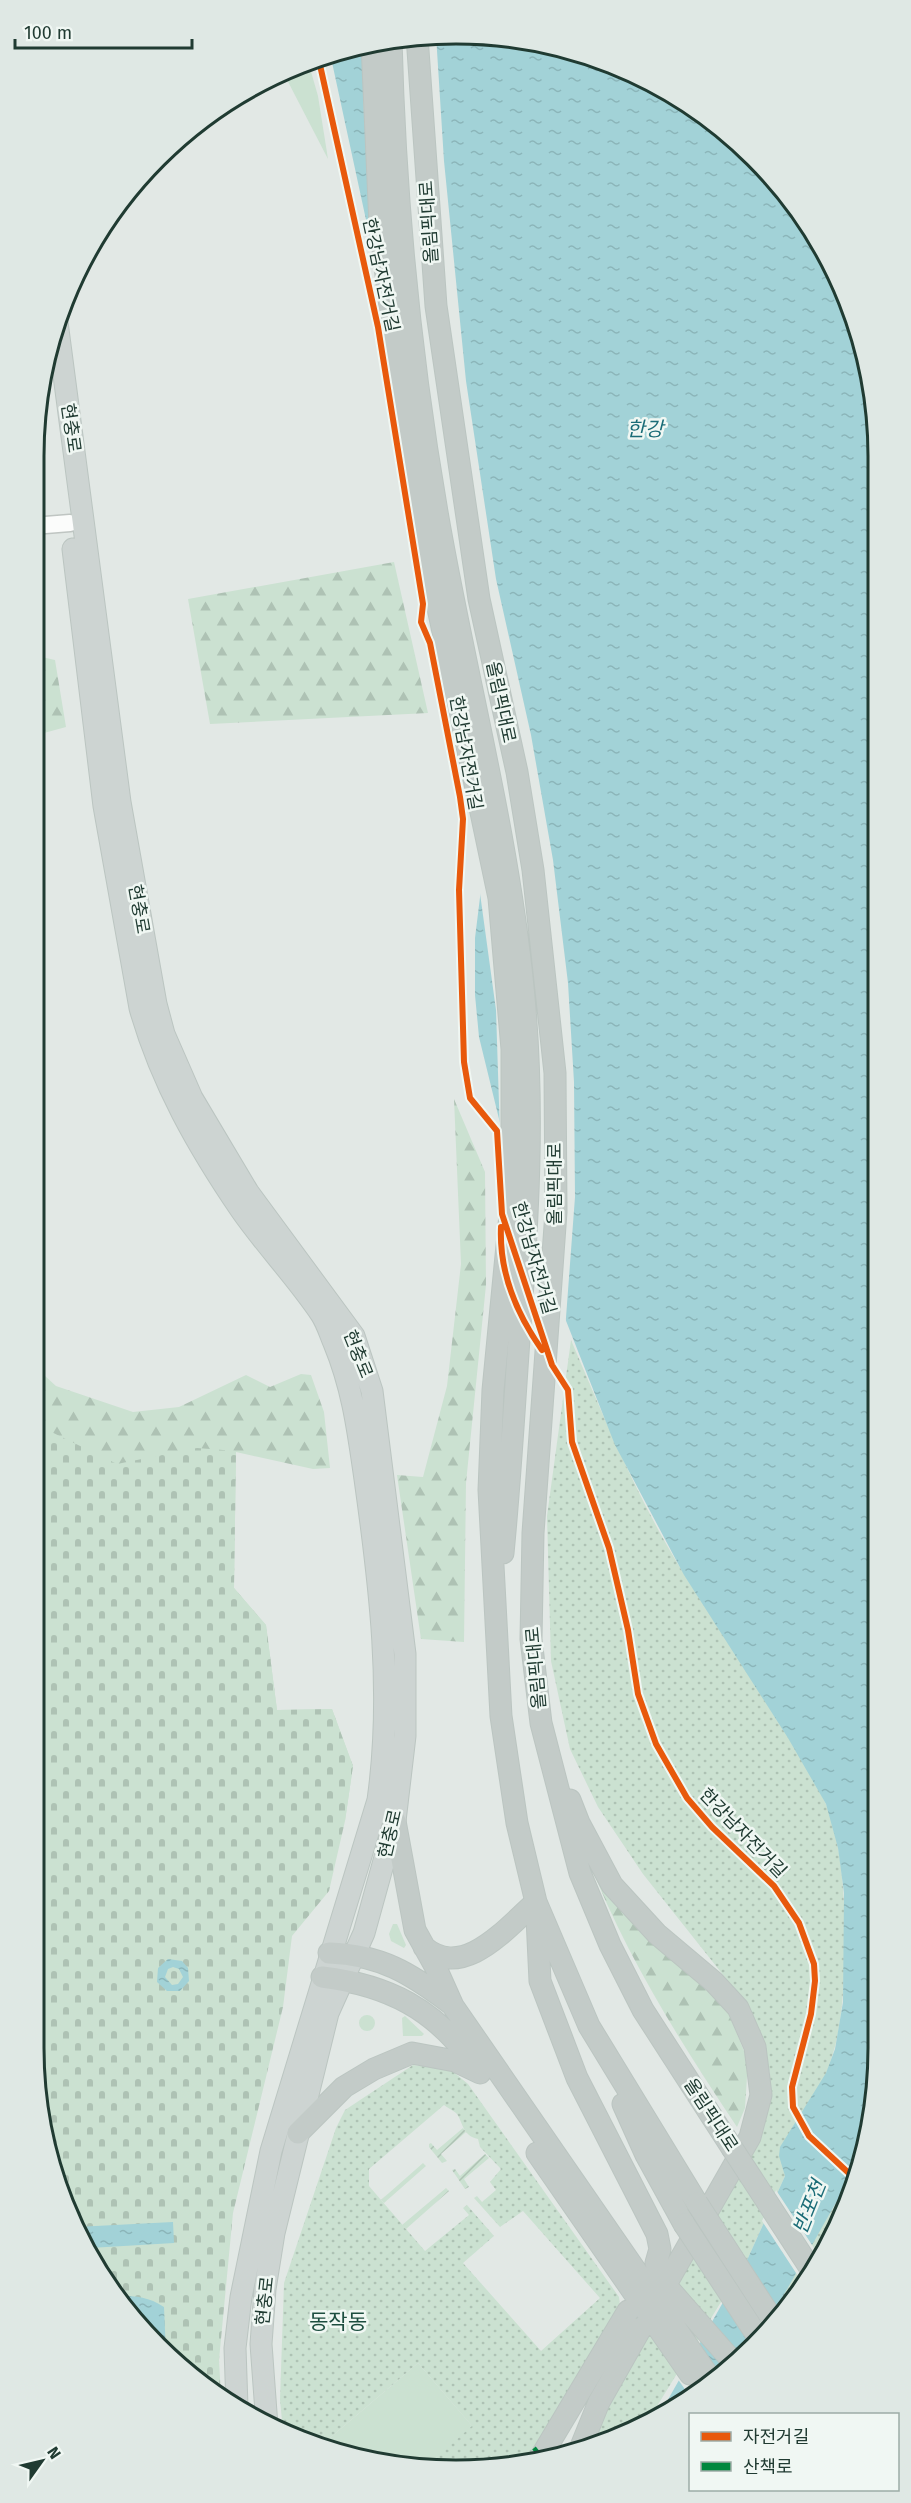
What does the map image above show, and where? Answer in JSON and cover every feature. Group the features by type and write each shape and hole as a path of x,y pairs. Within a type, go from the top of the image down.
{"highway":[{"name":"올림픽대로","path":"418,45 436,306 479,599 517,772 533,870 553,1050 556,1212 533,1533 531,1639 541,1724 580,1873 610,1945 643,2010 807,2263"},
{"name":"올림픽대로","path":"391,49 393,111 406,292 436,511 508,869 523,988 530,1099 528,1212 495,1634"},
{"name":"올림픽대로","path":"372,52 380,225 410,475 499,898 512,1049 512,1183 494,1390 489,1490 501,1716 517,1823 536,1902 646,2155 684,2224 754,2331"},
{"path":"541,1724 579,1823 612,1885 657,1934 714,1982 738,2008 755,2047 761,2095 750,2137 666,2279"},
{"path":"395,1821 415,1930 453,2006 581,2190 671,2332 696,2381"},
{"path":"423,1947 445,1958 460,1957 484,1948 536,1902"},
{"path":"536,1902 540,1981 577,2078 657,2234 666,2279"},
{"path":"329,1953 356,1954 376,1959 409,1973 453,2006"},
{"path":"322,1977 373,1987 412,2003 461,2045 671,2332 706,2374"},
{"name":"올림픽대로","path":"589,2026 697,2203 769,2314"},
{"path":"298,2133 344,2087 374,2069 412,2053 455,2061 483,2075"},
{"path":"581,2190 666,2279 728,2356"},
{"path":"545,2450 628,2311"},
{"path":"583,2439 598,2402 641,2328"}],"main road":[{"name":"현충로","path":"60,343 120,802 156,1004 164,1034 192,1098 248,1192 354,1336 372,1391 405,1654 405,1736 395,1821 356,1954 328,2013 274,2233 265,2289 261,2344 266,2413"},
{"name":"현충로","path":"51,377 104,806 140,1008 148,1036 178,1108 232,1197 323,1316 354,1398 374,1543 381,1616 386,1691 385,1749 372,1824 329,1953 271,2151 253,2229 235,2348 237,2396"}],"street":[{"path":"44,525 70,523"}],"green space":[{"path":"311,70 318,96 328,159 287,80"},
{"path":"394,562 428,713 210,724 188,599"},
{"path":"44,658 55,660 66,727 44,733"},
{"path":"454,1099 485,1172 486,1285 466,1483 464,1642 421,1639 397,1475 423,1477 447,1386 461,1264"},
{"path":"571,1340 624,1461 653,1520 686,1577 794,1744 825,1802 833,1825 839,1855 845,1924 843,1995 834,2050 818,2095 784,2167 785,2176 748,2258 657,2407 594,2435 604,2411 765,2112 770,2074 756,2025 739,1995 643,1874 598,1807 570,1749 551,1661 547,1516"},
{"path":"301,1374 311,1375 324,1412 330,1468 313,1469 236,1452 234,1588 266,1625 277,1710 332,1709 353,1766 345,1821 44,1815 44,1375 56,1386 133,1412 179,1407 246,1375 270,1387"},
{"path":"44,1428 117,1464 197,1448 236,1451 234,1588 266,1625 277,1710 332,1709 353,1766 345,1821 329,1891 292,1936 283,2007 233,2213 219,2360 220,2385 164,2339 113,2276 86,2230 75,2205 65,2180 51,2128 44,2074"},
{"path":"588,1859 729,2014 748,2061 745,2108 737,2127 655,1997 619,1930"},
{"path":"393,1924 397,1924 406,1945 404,1948 391,1941 389,1934"},
{"path":"367,2015 373,2017 375,2023 373,2029 367,2031 361,2029 359,2023 361,2017"},
{"path":"405,2016 424,2034 422,2036 403,2036 402,2018"},
{"path":"413,2065 451,2070 468,2084 619,2297 620,2306 534,2452 482,2459 434,2459 472,2426 418,2363 328,2439 282,2421 280,2400 284,2283 336,2128 345,2110","holes":["444,2105 456,2113 466,2132 478,2139 480,2147 501,2169 490,2182 496,2190 482,2202 477,2196 474,2198 500,2227 523,2211 600,2298 541,2351 463,2263 494,2236 467,2205 463,2208 469,2215 425,2251 369,2186 369,2169"]},
{"path":"463,2128 466,2132 441,2154 447,2161 442,2163 429,2144 431,2143 437,2150"},
{"path":"485,2154 489,2158 464,2179 469,2187 465,2189 452,2170 455,2169 460,2176"},
{"path":"423,2163 426,2166 384,2203 381,2200"},
{"path":"446,2188 449,2191 406,2229 402,2225"},
{"path":"837,2201 812,2254 772,2310"},
{"path":"418,2363 473,2427 434,2459 375,2452 328,2439"}],"water":[{"name":"한강","path":"429,44 482,44 536,51 588,65 662,99 727,146 765,184 798,227 825,273 836,298 846,323 860,375 867,429 867,2074 860,2128 846,2180 838,2201 781,2299 747,2339 727,2357 667,2401 748,2258 785,2176 779,2156 780,2147 826,2073 835,2049 843,2002 844,1893 838,1848 826,1804 788,1738 684,1575 615,1445 531,1232 500,1123 479,1037 475,995 475,938 483,873 439,558 332,63 375,51"},
{"path":"168,1959 182,1961 188,1968 189,1981 180,1991 167,1991 157,1982 158,1968","holes":["173,1967 179,1969 183,1977 178,1984 172,1985 165,1977 168,1969"]},
{"path":"173,2222 174,2243 96,2248 84,2227"},
{"path":"128,2296 153,2301 164,2307 165,2340"}],"pier":[{"path":"437,44 444,161 466,381 496,579 531,735 553,860 568,983 574,1082 575,1197 565,1331 528,1233 500,1135 496,1010 479,886 484,833 381,306 364,116 362,54 402,47"},
{"path":"776,2190 814,2248 798,2276 762,2221"},
{"path":"696,2344 713,2368 685,2389 677,2378"}],"marked path":[{"path":"534,2448 537,2452"}],"cycle path":[{"name":"한강남자전거길","path":"320,66 378,327 423,604 421,622 430,643 460,797 463,819 459,890 464,1062 470,1098 497,1131 502,1214 552,1365 568,1390 572,1442 609,1548 628,1630 638,1694 656,1744 687,1798 712,1827 774,1886 799,1923 814,1964 815,1981 811,2014 792,2087 793,2107 809,2136 848,2172"},
{"path":"501,1227 503,1260 511,1292 524,1322 542,1350"}],"district":[{"name":"동작동","path":"338,2322"}],"water label":[{"name":"반포천","path":"809,2207"}]}
